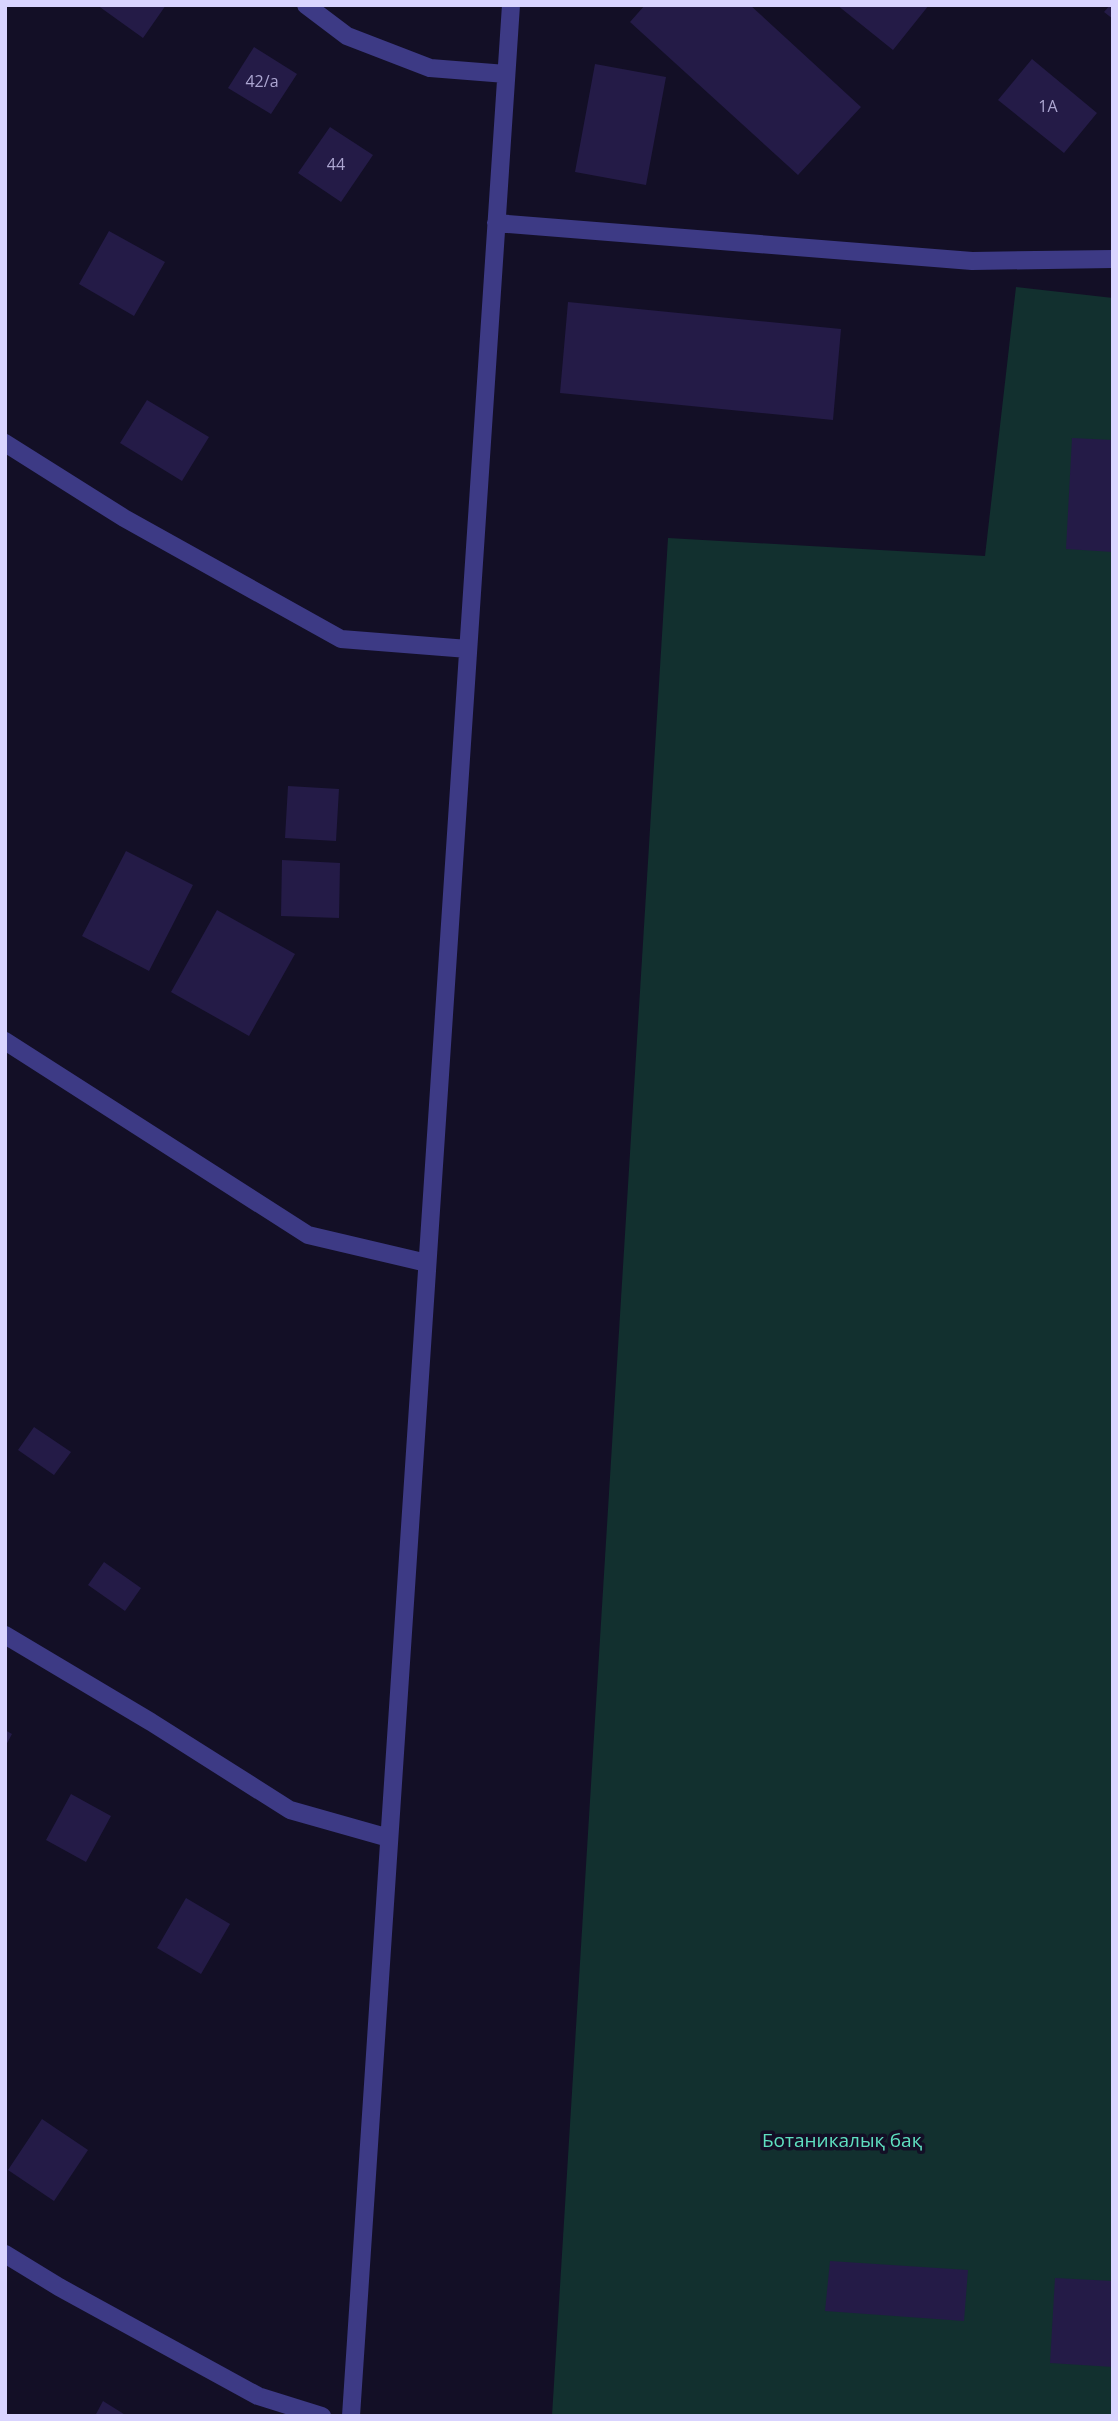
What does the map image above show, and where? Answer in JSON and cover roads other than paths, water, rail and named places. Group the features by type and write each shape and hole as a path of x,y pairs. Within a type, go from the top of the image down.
{"street":[{"path":"306,5 347,36 430,68 506,74"},
{"path":"351,2416 511,5"},
{"path":"496,223 972,261 1112,258"},
{"path":"5,443 124,519 341,639 468,649"},
{"path":"5,1041 309,1235 427,1263"},
{"path":"5,1635 151,1722 289,1810 389,1838"},
{"path":"5,2254 59,2287 258,2396 322,2416"}],"park label":[{"name":"Ботаникалық бақ","path":"842,2140"}]}
